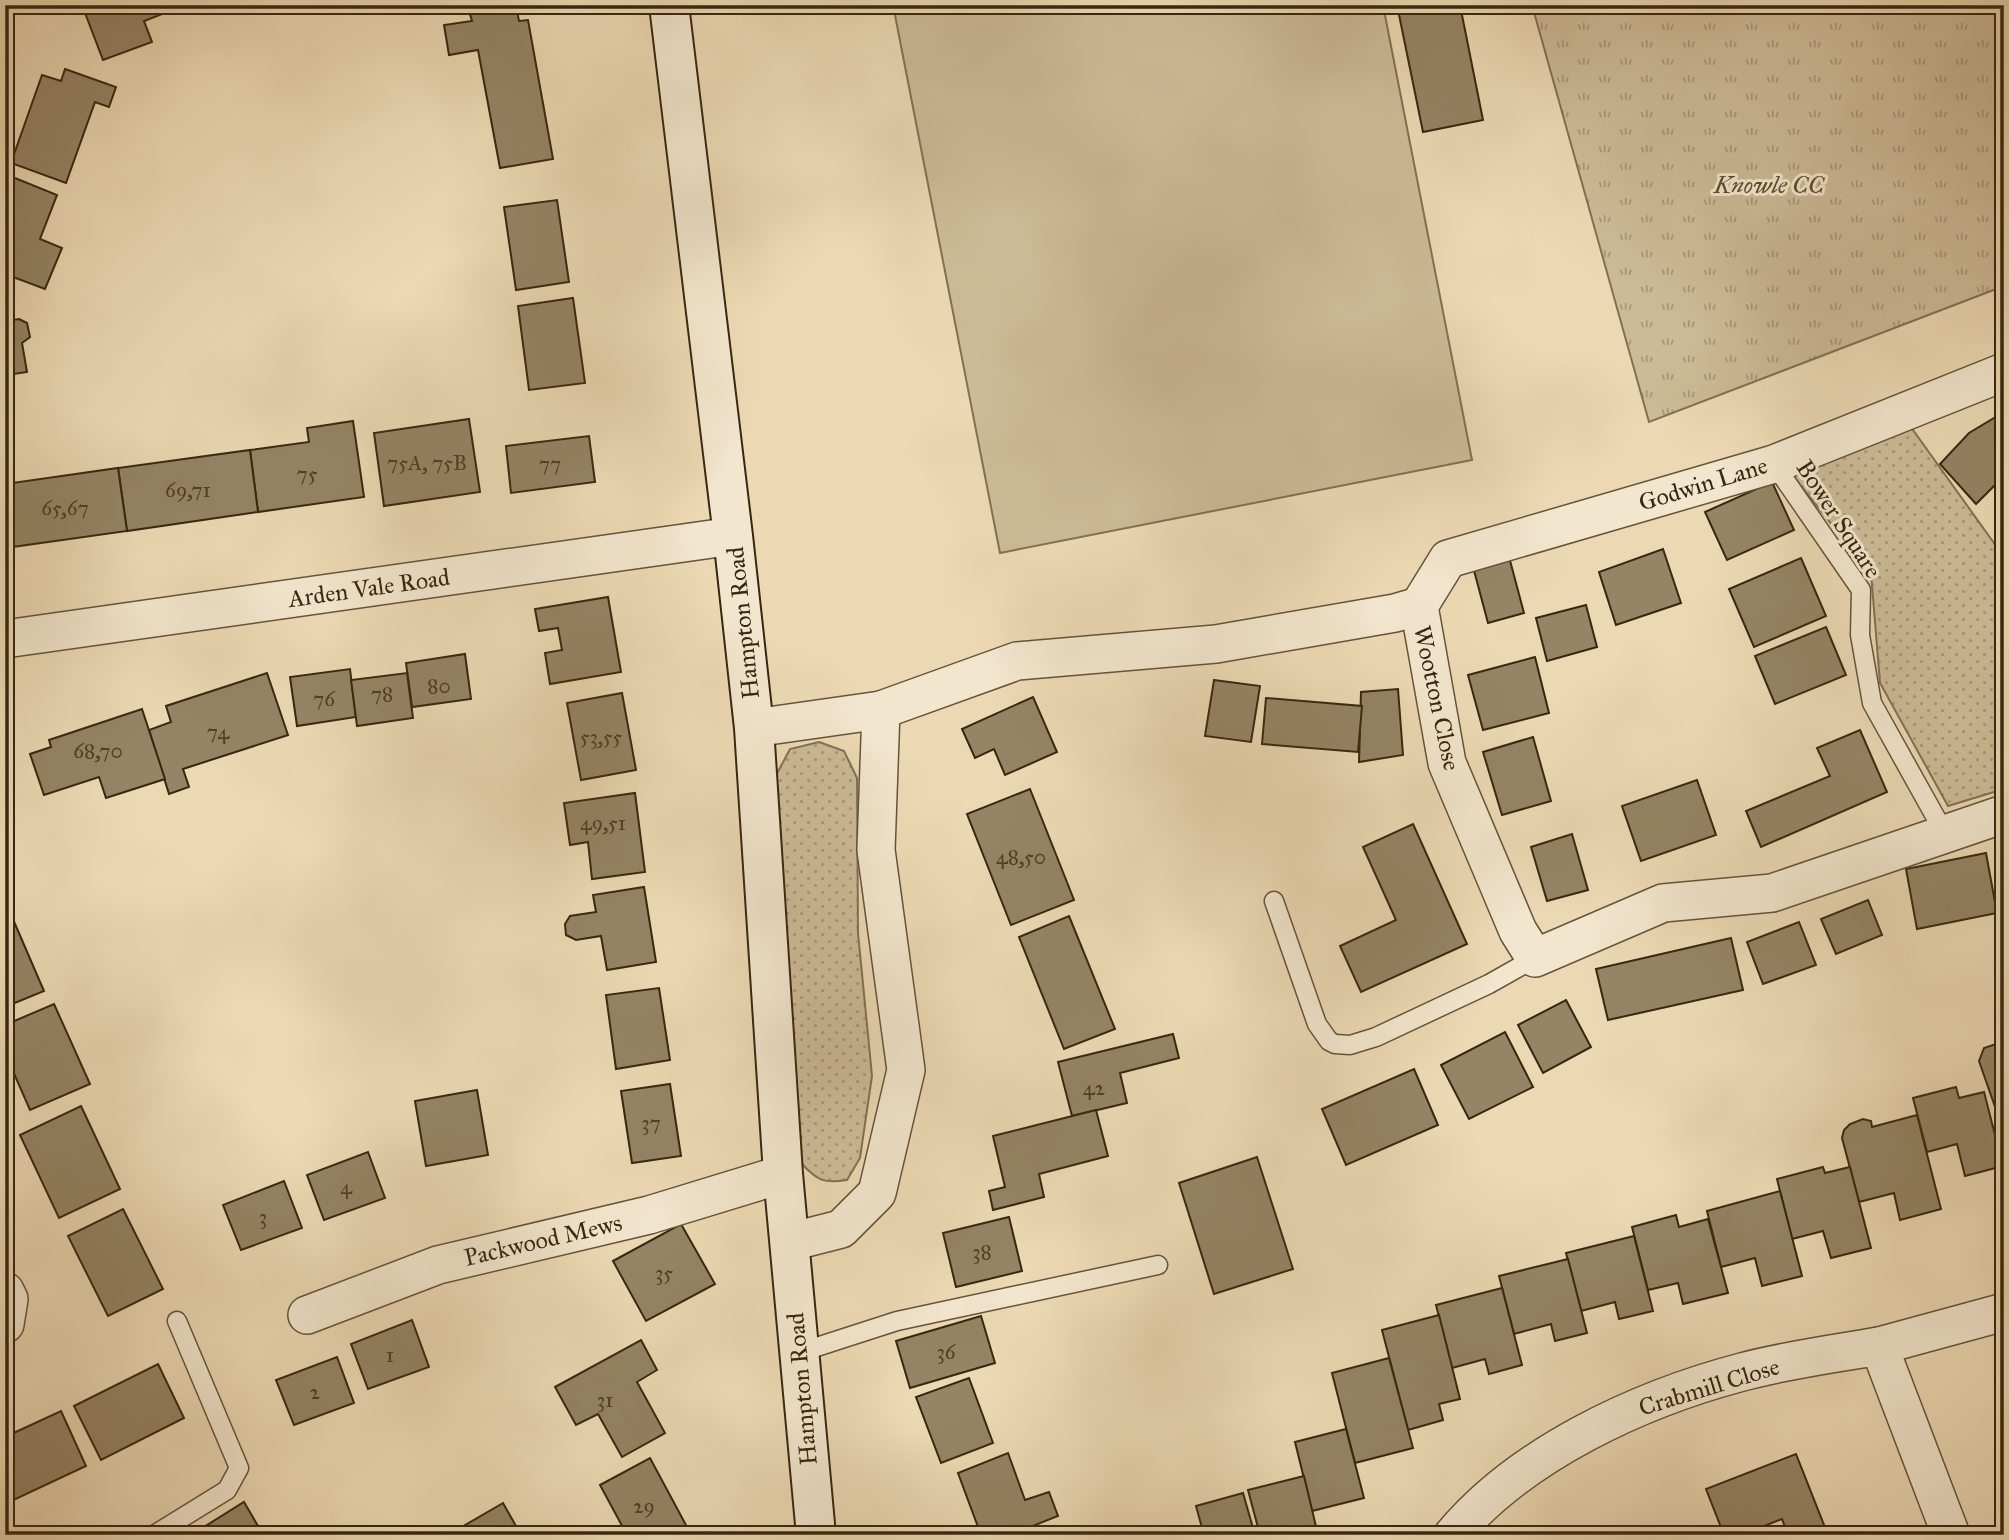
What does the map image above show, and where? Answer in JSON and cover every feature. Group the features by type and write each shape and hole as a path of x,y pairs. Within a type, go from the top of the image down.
{"street":[{"name":"Hampton Road","path":"669,5 754,729 783,1174 816,1535"},
{"name":"Godwin Lane","path":"1419,606 1448,559 1774,464 2004,372"},
{"name":"Arden Vale Road","path":"5,639 733,536"},
{"name":"Wootton Close","path":"754,729 881,710 1017,661 1216,644 1395,613 1419,606 1447,763 1518,931 1535,958"},
{"path":"790,1242 841,1229 877,1192 906,1070 876,850 881,710"},
{"path":"1535,958 1663,903 1772,892 2004,814"},
{"name":"Packwood Mews","path":"307,1315 438,1265 649,1215 783,1174"},
{"path":"5,1292 9,1299 5,1324"},
{"name":"Crabmill Close","path":"1452,1535 1499,1489 1529,1468 1587,1432 1656,1399 1743,1371 1879,1346 2004,1312"},
{"path":"1879,1346 1951,1535"}],"lane":[{"name":"Bower Square","path":"1774,464 1861,590 1860,635 1872,703 1945,834"},
{"path":"1273,901 1321,1034 1335,1044 1350,1045 1376,1037 1489,984 1535,958"},
{"path":"798,1353 897,1321 1158,1265"},
{"path":"154,1535 227,1490 239,1468 177,1321"}],"green space":[{"path":"893,5 1383,5 1472,460 1000,553"},
{"name":"Knowle CC","path":"1532,5 2004,5 2004,286 1649,422"},
{"path":"1908,423 2004,557 2004,789 1948,806 1880,683 1871,573 1787,469"},
{"path":"819,742 844,751 857,778 858,933 872,1076 860,1158 847,1180 832,1181 816,1177 801,1163 773,781 790,749"}],"building":[{"path":"82,5 167,5 170,11 144,21 152,42 103,60"},
{"path":"498,5 516,5 519,21 528,20 553,159 500,168 478,50 449,55 444,25 472,21 469,11"},
{"path":"1397,5 1460,5 1483,120 1423,132"},
{"path":"65,69 116,87 109,107 95,102 66,183 11,163 42,75 61,81"},
{"path":"5,174 57,195 40,239 62,248 45,289 5,274"},
{"path":"557,200 569,282 516,290 504,207"},
{"path":"573,298 585,383 529,390 518,306"},
{"path":"19,319 27,323 30,337 22,343 27,372 7,375 10,397 5,398 5,321"},
{"path":"2004,412 2004,476 1976,504 1940,464 1969,433"},
{"path":"469,419 480,492 384,506 374,433"},
{"path":"353,421 364,497 258,512 250,450 309,442 307,428"},
{"path":"589,436 595,482 511,493 506,446"},
{"path":"250,450 258,512 127,531 118,468"},
{"path":"118,468 127,531 5,548 5,484"},
{"path":"1772,482 1794,530 1727,560 1705,512"},
{"path":"1663,549 1681,603 1616,625 1599,572"},
{"path":"1508,553 1524,613 1488,623 1472,563"},
{"path":"1801,558 1826,616 1754,647 1729,589"},
{"path":"608,597 621,672 550,684 545,653 562,650 558,628 539,631 535,609"},
{"path":"1586,605 1597,647 1547,661 1536,618"},
{"path":"1826,627 1846,675 1775,704 1755,656"},
{"path":"465,654 471,699 412,707 406,663"},
{"path":"1535,657 1549,713 1483,730 1468,675"},
{"path":"350,669 356,717 297,726 290,677"},
{"path":"267,673 288,735 183,769 189,787 169,794 149,730 171,722 166,706"},
{"path":"407,673 413,718 357,726 351,680"},
{"path":"1214,680 1260,686 1251,742 1205,736"},
{"path":"1398,689 1403,755 1359,762 1361,692"},
{"path":"622,693 636,770 581,780 567,703"},
{"path":"1033,697 1057,752 1005,775 994,749 975,758 962,729"},
{"path":"1266,698 1362,706 1358,752 1262,744"},
{"path":"142,709 165,779 106,798 99,777 44,795 30,754 51,747 49,740"},
{"path":"1860,730 1887,792 1761,847 1746,811 1830,776 1817,748"},
{"path":"1533,737 1551,801 1502,815 1483,752"},
{"path":"1697,780 1716,835 1641,861 1622,806"},
{"path":"1030,789 1074,900 1011,925 967,814"},
{"path":"635,793 645,872 592,879 588,842 570,845 564,803"},
{"path":"1413,824 1467,944 1361,992 1340,946 1396,920 1363,847"},
{"path":"1572,834 1588,890 1547,901 1531,847"},
{"path":"1986,853 1997,913 1917,929 1906,869"},
{"path":"644,887 656,962 607,970 601,936 576,940 566,935 565,924 570,916 596,912 593,895"},
{"path":"1868,900 1882,935 1836,954 1821,919"},
{"path":"9,910 44,991 5,1007 5,911"},
{"path":"1069,916 1115,1029 1064,1049 1019,937"},
{"path":"1799,922 1816,965 1763,984 1747,942"},
{"path":"1731,938 1743,990 1608,1020 1596,969"},
{"path":"659,988 670,1060 616,1069 606,995"},
{"path":"1566,1000 1591,1047 1543,1073 1518,1025"},
{"path":"54,1004 90,1084 30,1110 5,1053 5,1025"},
{"path":"1505,1032 1533,1087 1469,1119 1441,1065"},
{"path":"1173,1034 1179,1058 1120,1073 1127,1103 1072,1116 1058,1062"},
{"path":"1999,1043 2004,1045 2004,1123 2001,1124 1979,1061 1984,1048"},
{"path":"1414,1069 1438,1125 1346,1165 1322,1109"},
{"path":"670,1084 681,1156 632,1163 621,1091"},
{"path":"1956,1087 1959,1098 1984,1092 2003,1166 1965,1176 1957,1144 1927,1152 1913,1098"},
{"path":"477,1090 488,1155 426,1166 415,1101"},
{"path":"81,1106 120,1189 59,1218 20,1135"},
{"path":"1096,1110 1108,1156 1039,1174 1044,1197 993,1210 989,1191 1005,1187 993,1136"},
{"path":"1917,1115 1941,1209 1900,1220 1894,1193 1859,1202 1842,1138 1844,1130 1850,1124 1863,1119 1871,1121 1872,1127"},
{"path":"368,1152 385,1198 324,1220 307,1175"},
{"path":"1257,1157 1293,1269 1214,1294 1179,1183"},
{"path":"1823,1167 1825,1173 1850,1167 1871,1248 1831,1258 1823,1231 1792,1239 1777,1179"},
{"path":"284,1181 302,1228 241,1250 223,1205"},
{"path":"1780,1191 1802,1276 1762,1286 1755,1258 1721,1267 1707,1211"},
{"path":"123,1209 163,1289 108,1316 68,1236"},
{"path":"1676,1215 1679,1227 1708,1219 1728,1293 1683,1304 1678,1283 1648,1290 1632,1227"},
{"path":"1009,1217 1022,1271 956,1287 943,1233"},
{"path":"681,1224 715,1284 646,1321 613,1261"},
{"path":"1634,1236 1653,1311 1619,1319 1615,1302 1581,1311 1566,1253"},
{"path":"1568,1259 1587,1333 1555,1341 1551,1324 1514,1334 1499,1276"},
{"path":"1502,1288 1522,1365 1489,1374 1485,1359 1452,1368 1436,1305"},
{"path":"1439,1315 1460,1399 1439,1404 1443,1420 1408,1430 1382,1330"},
{"path":"981,1316 995,1363 910,1388 896,1341"},
{"path":"412,1320 429,1367 368,1389 351,1344"},
{"path":"641,1340 657,1370 637,1382 665,1433 622,1457 598,1414 576,1425 555,1387"},
{"path":"337,1357 354,1403 294,1425 276,1380"},
{"path":"1389,1358 1413,1448 1355,1463 1332,1373"},
{"path":"158,1364 184,1418 101,1460 74,1406"},
{"path":"969,1378 993,1443 941,1463 916,1397"},
{"path":"61,1411 86,1466 5,1504 5,1437"},
{"path":"1346,1429 1364,1498 1312,1511 1295,1442"},
{"path":"1008,1453 1025,1500 1049,1492 1058,1516 1010,1535 981,1535 958,1473"},
{"path":"1796,1454 1828,1535 1788,1535 1782,1519 1741,1535 1724,1535 1706,1489"},
{"path":"650,1458 687,1527 672,1535 627,1535 600,1485"},
{"path":"1304,1476 1318,1535 1260,1535 1248,1490"},
{"path":"1243,1493 1255,1535 1204,1535 1196,1506"},
{"path":"244,1502 258,1526 244,1535 191,1535"},
{"path":"503,1503 521,1535 448,1535"}]}
